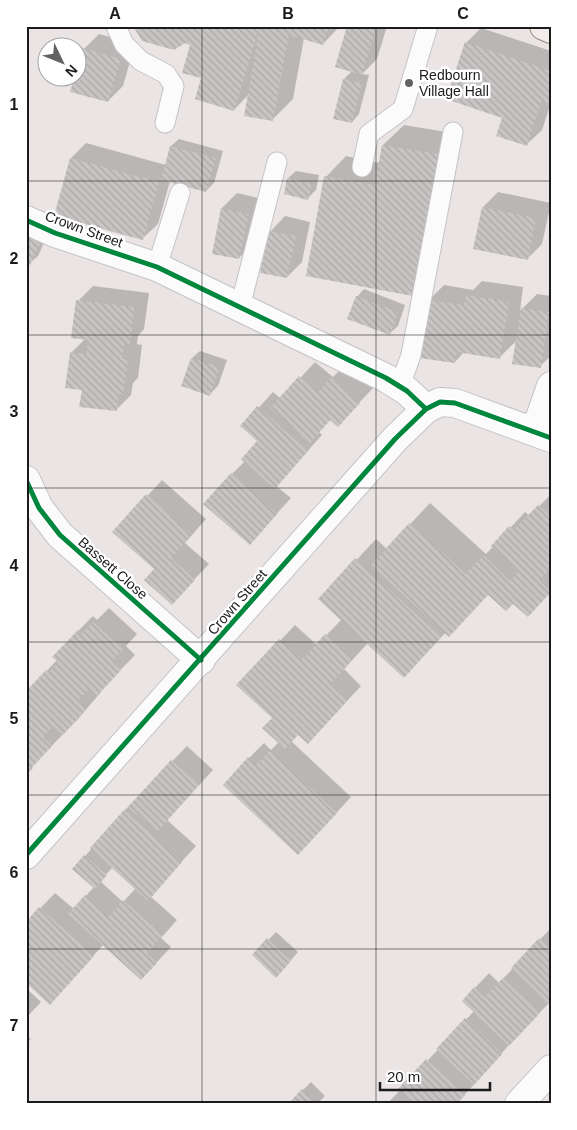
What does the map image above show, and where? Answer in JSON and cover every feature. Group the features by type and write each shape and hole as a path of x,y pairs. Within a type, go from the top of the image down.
{"street":[{"path":"544,26 551,28"},
{"name":"Crown Street","path":"26,220 55,232 157,267 386,378 407,390 426,409"},
{"name":"Crown Street","path":"26,855 201,660 388,446 426,409 440,402 455,403 543,435 551,386"},
{"name":"Bassett Close","path":"26,480 39,508 60,536 201,660"},
{"path":"519,1104 551,1069"}],"lane":[{"path":"116,26 124,44 140,61 166,74 174,86 165,123"},
{"path":"362,167 369,134 403,109 428,26"},
{"path":"400,386 411,355 453,132"},
{"path":"240,307 277,162"},
{"path":"157,267 180,193"}],"building":[{"path":"133,26 260,26 234,111 195,99 201,78 182,73 190,45 185,43 174,50 142,41"},
{"path":"260,26 329,26 323,45 289,35 273,121 244,116"},
{"path":"347,26 377,26 362,75 335,67"},
{"path":"465,42 551,71 551,104 541,101 527,146 496,136 502,118 446,99"},
{"path":"88,49 121,59 108,102 70,92 71,88 88,88"},
{"path":"343,79 362,83 352,123 333,119"},
{"path":"382,145 438,154 413,296 306,276 324,176 375,185"},
{"path":"170,146 216,158 206,192 161,180"},
{"path":"70,158 159,182 143,240 54,216"},
{"path":"287,178 312,183 308,200 284,194"},
{"path":"482,207 536,218 528,260 473,249"},
{"path":"221,208 249,214 239,259 212,254"},
{"path":"269,231 296,236 287,278 260,273"},
{"path":"26,235 41,242 30,265 26,263"},
{"path":"466,295 509,302 500,359 457,352 455,363 419,358 428,300 464,305"},
{"path":"356,296 398,312 390,335 347,319"},
{"path":"76,300 134,307 130,345 124,344 122,359 128,359 123,395 119,394 117,411 79,407 82,390 65,388 70,352 86,354 88,340 71,338"},
{"path":"521,308 549,312 541,368 512,364"},
{"path":"191,358 220,367 210,396 181,386"},
{"path":"299,376 318,392 331,377 360,403 338,427 330,420 310,443 270,408"},
{"path":"257,406 308,451 275,489 241,459 257,441 240,426"},
{"path":"231,473 277,514 250,545 203,504"},
{"path":"146,494 192,534 171,558 195,580 172,605 144,580 154,569 112,532"},
{"path":"538,505 551,516 551,568 539,580 551,592 528,617 513,604 506,611 488,595 449,637 371,565 409,523 466,574 483,555 510,581 519,571 491,546 509,526 514,530"},
{"path":"355,558 441,637 404,678 318,599"},
{"path":"93,622 123,649 112,662 121,670 96,697 88,690 78,700 87,708 63,735 53,726 43,737 52,746 26,774 26,691 46,670 49,672 58,662 52,657 78,630 82,634"},
{"path":"325,634 353,659 330,685 347,701 308,744 298,735 285,749 262,728 272,718 236,685 279,639 302,660"},
{"path":"270,750 337,813 298,855 223,785 248,757 256,765"},
{"path":"171,760 199,785 157,832 128,807"},
{"path":"124,810 182,862 148,901 90,848"},
{"path":"84,855 107,875 95,889 72,869"},
{"path":"85,895 108,917 123,900 163,935 147,954 157,963 141,980 68,914"},
{"path":"39,907 94,956 50,1005 26,983 26,922"},
{"path":"267,938 291,961 276,978 252,955"},
{"path":"539,938 551,948 551,1002 549,1004 511,968"},
{"path":"503,978 540,1013 509,1046 462,1001 474,987 484,997"},
{"path":"465,1018 502,1054 474,1085 436,1049"},
{"path":"426,1059 465,1095 457,1104 414,1104 398,1089"},
{"path":"302,1089 318,1104 288,1104"}],"cycle path":[{"path":"26,220 55,233 157,267 386,378 407,391 426,409 440,402 455,403 551,438"},
{"path":"26,855 395,439 426,409"},
{"path":"26,480 39,508 60,535 201,660"}],"place":[{"name":"Redbourn Village Hall","path":"409,83"}]}
